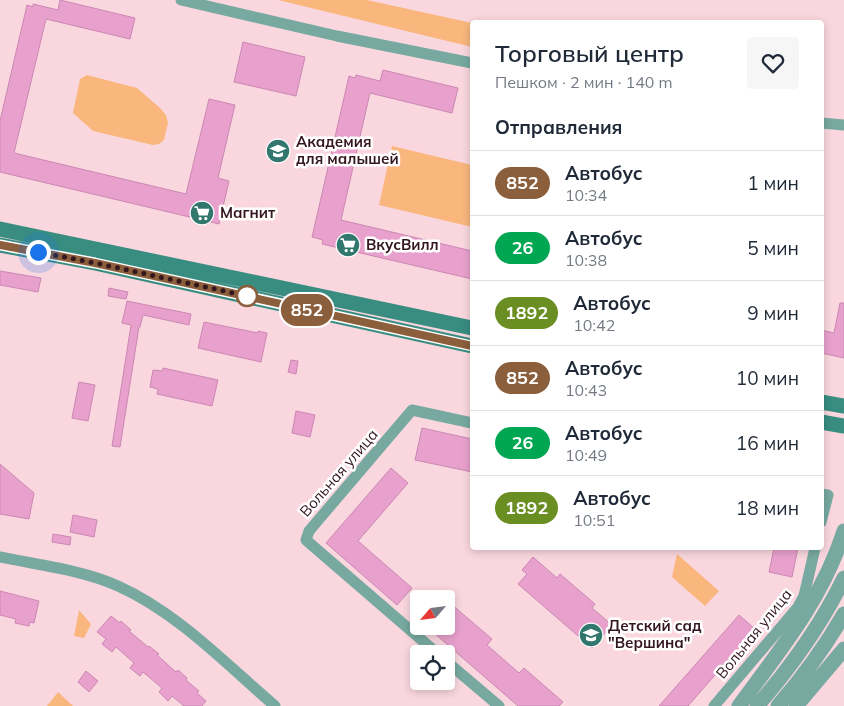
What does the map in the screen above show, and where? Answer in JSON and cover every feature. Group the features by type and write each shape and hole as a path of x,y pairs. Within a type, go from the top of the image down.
{"main road":[{"path":"0,230 470,328"},
{"path":"0,245 95,263 470,346"},
{"path":"824,403 844,406"},
{"path":"824,423 843,426"}],"street":[{"path":"181,0 337,36 470,64"},
{"path":"824,123 844,125"},
{"name":"Вольная улица","path":"428,645 306,540 308,531 412,410 470,423"},
{"path":"824,494 828,495 824,510"},
{"path":"739,706 800,624 824,582 839,549 844,532"},
{"name":"Вольная улица","path":"714,706 798,608 804,596 815,550"},
{"path":"0,558 95,578 118,586 169,616 190,632 275,706"},
{"path":"757,706 789,668 814,631 844,578"},
{"path":"778,706 802,679 844,614"},
{"path":"796,706 844,649"},
{"path":"455,669 498,706"}],"shaded area":[{"path":"278,0 367,0 470,23 470,47"},
{"path":"87,75 137,88 166,115 168,123 164,140 159,144 153,145 93,131 73,113 80,79"},
{"path":"392,146 470,165 470,227 379,205"},
{"path":"677,554 719,591 705,606 672,577"},
{"path":"79,610 91,624 84,638 74,636"},
{"path":"58,692 73,706 47,706"}],"building":[{"path":"60,0 135,18 130,39 46,19 14,153 186,194 209,99 235,105 218,178 229,181 219,224 0,172 0,121 27,5 33,7 33,4 58,10"},
{"path":"243,42 305,57 296,96 234,82"},
{"path":"383,70 458,88 452,113 370,93 341,220 470,251 470,279 322,244 323,240 312,237 349,76 355,78 356,75 380,81"},
{"path":"0,271 41,278 38,292 0,285"},
{"path":"109,288 128,292 126,299 108,296"},
{"path":"127,301 191,314 189,325 143,315 139,327 120,447 112,446 131,325 122,323"},
{"path":"840,303 844,303 844,358 824,354 824,331 834,333"},
{"path":"204,322 258,333 258,331 267,333 261,362 198,348"},
{"path":"291,360 298,361 296,374 288,372"},
{"path":"163,368 218,380 212,406 157,394 158,389 150,387 153,370 162,371"},
{"path":"79,382 95,385 88,421 72,418"},
{"path":"296,411 315,415 310,437 292,433"},
{"path":"422,428 470,439 470,472 415,460"},
{"path":"0,464 34,493 29,519 0,514"},
{"path":"391,468 408,483 358,541 412,588 397,605 326,543"},
{"path":"73,515 97,520 94,537 70,532"},
{"path":"53,534 71,537 70,545 52,542"},
{"path":"774,550 798,550 792,577 769,572"},
{"path":"533,557 557,578 560,574 595,604 592,608 612,625 592,648 518,584 527,574 522,570"},
{"path":"0,591 39,601 34,623 30,622 29,626 15,623 16,619 0,615"},
{"path":"455,607 492,639 487,645 519,673 524,668 563,702 559,706 518,706 455,651 455,645 448,645 436,635 455,635"},
{"path":"739,615 755,629 688,706 659,706"},
{"path":"111,616 120,623 121,621 131,630 129,631 159,654 157,655 176,672 178,670 187,678 186,680 199,691 197,693 206,701 202,706 184,706 172,696 168,701 159,692 162,688 143,672 140,676 130,668 134,663 116,647 112,652 102,644 106,639 97,632"},
{"path":"86,671 98,681 89,692 78,682"}],"bus line":[{"name":"852","path":"0,245 95,263 470,346"}],"place":[{"name":"Академия для малышей","path":"278,151"},
{"name":"Магнит","path":"202,213"},
{"name":"ВкусВилл","path":"348,245"},
{"name":"Детский сад \"Вершина\"","path":"591,635"}],"route":[{"path":"38,252 247,296"}]}
